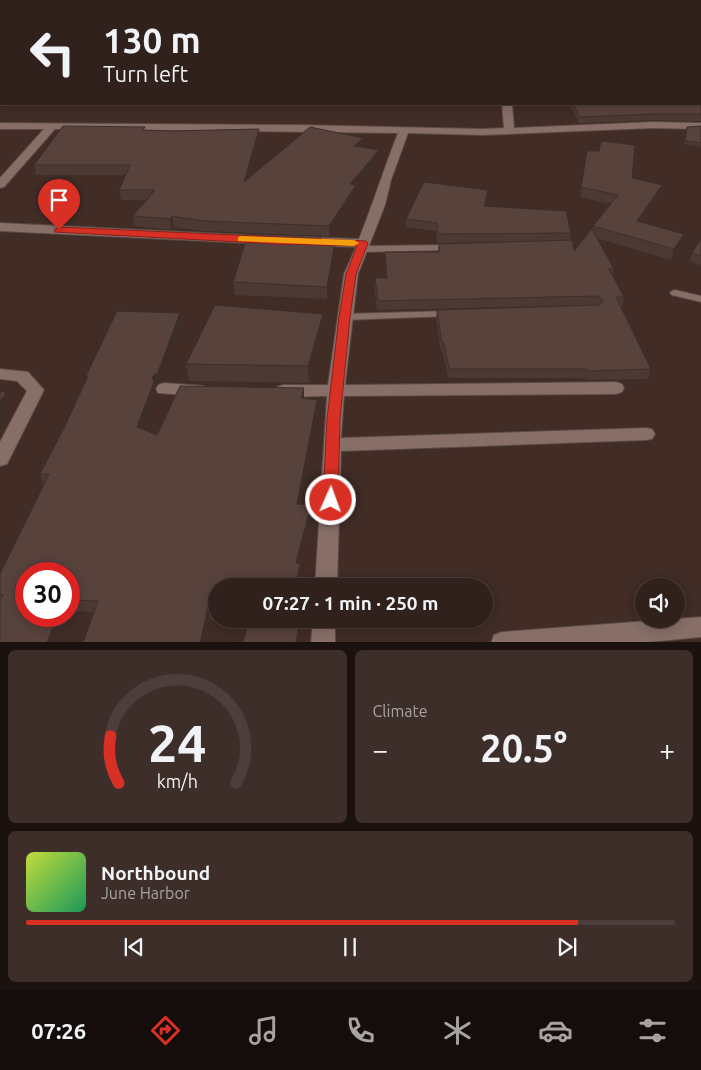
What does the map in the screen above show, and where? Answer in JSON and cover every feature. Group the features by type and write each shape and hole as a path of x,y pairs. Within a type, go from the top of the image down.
{"street":[{"path":"507,105 509,131"},
{"path":"0,126 509,131 653,125 701,126"},
{"path":"0,185 52,127"},
{"path":"326,578 336,391 351,274 380,205 385,180 404,131"},
{"path":"0,227 362,246"},
{"path":"0,374 22,376 36,390 0,459"},
{"path":"269,391 616,388"},
{"path":"164,389 211,390"},
{"path":"333,445 646,434"},
{"path":"502,642 701,627"},
{"path":"323,642 324,628"}],"lane":[{"path":"362,246 459,247"},
{"path":"675,293 701,299"},
{"path":"344,317 460,314"}],"building":[{"path":"574,105 701,105 701,114 580,117"},
{"path":"63,126 145,127 143,130 171,131 259,129 244,182 310,127 363,138 354,146 379,150 350,184 356,185 329,226 203,221 172,216 170,219 133,216 155,190 119,190 130,165 34,165"},
{"path":"701,126 701,143 685,141 687,127"},
{"path":"601,141 635,145 632,178 662,185 637,221 684,234 674,249 593,226 618,195 581,187 587,151 599,151"},
{"path":"424,182 488,190 484,206 566,211 571,233 438,234 437,223 406,219"},
{"path":"592,229 614,269 609,269 624,297 616,297 651,369 589,371 587,369 449,369 444,343 442,343 437,310 600,305 603,300 597,296 378,301 375,278 387,278 385,252 439,252 439,244 572,240 574,251"},
{"path":"248,234 321,236 317,242 335,243 327,287 233,282"},
{"path":"701,240 701,256 692,253"},
{"path":"215,305 323,314 308,366 186,364"},
{"path":"117,311 180,313 158,372 152,377 154,382 137,427 157,435 180,386 304,388 301,398 317,400 297,504 311,505 296,563 300,563 297,578 208,578 208,608 200,642 83,642 98,601 80,600 80,562 15,562 15,627 53,627 47,642 0,642 0,601 3,594 0,594 0,574 49,474 40,474 88,376 86,376"},
{"path":"0,392 6,392 0,403"},
{"path":"247,628 298,628 296,642 243,642"}],"slow traffic":[{"path":"241,239 354,243"}],"route":[{"path":"59,230 276,241 363,243 351,274 344,317 334,419 331,500"}]}
